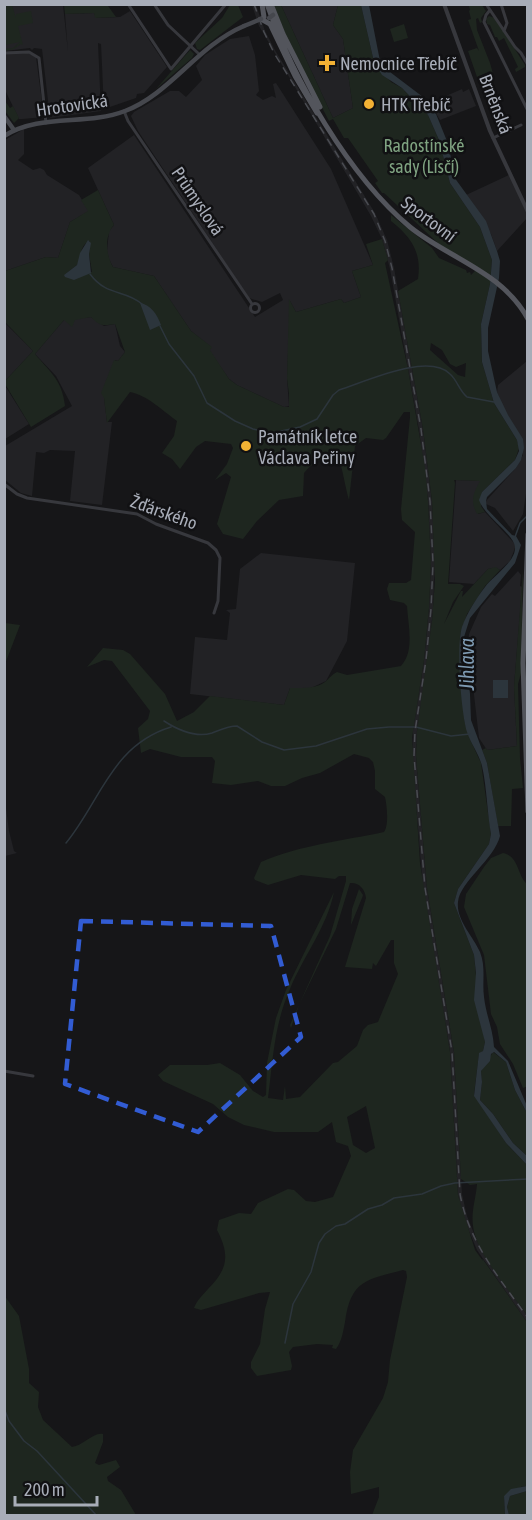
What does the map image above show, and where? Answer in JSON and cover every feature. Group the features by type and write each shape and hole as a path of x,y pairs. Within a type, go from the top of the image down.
{"main road":[{"path":"262,4 330,131"},
{"path":"269,4 270,24 305,96 330,131"},
{"name":"Sportovní","path":"269,4 289,56 330,131 363,178 395,213 428,241 504,288 526,312 528,319"},
{"name":"Hrotovická","path":"4,136 28,125 103,116 124,111 149,98 199,54 229,33 269,16"},
{"path":"4,116 14,130"},
{"path":"528,534 525,566 523,693 528,812"}],"street":[{"path":"128,4 171,69 226,4"},
{"path":"154,4 168,25 199,54"},
{"path":"486,4 504,31 524,53 528,65"},
{"path":"501,4 507,23 504,31"},
{"name":"Brněnská","path":"444,5 493,138 526,200 528,212"},
{"path":"490,10 484,22 528,111"},
{"path":"4,53 29,52 39,58 46,123"},
{"name":"Průmyslová","path":"124,111 132,127 252,304"},
{"path":"493,138 521,125"},
{"name":"Žďárského","path":"4,484 16,494 27,498 137,514 156,524 208,543 216,550 220,558 218,601 214,613"},
{"path":"4,1071 33,1076"}],"highlighted area":[{"path":"81,921 271,926 301,1037 198,1132 65,1084"}],"shaded area":[{"path":"5,5 63,5 68,52 65,14 94,13 96,18 120,17 130,11 167,67 144,93 104,109 101,44 98,43 101,111 50,118 42,49 5,51"},
{"path":"252,5 256,5 265,31 276,52 375,213 387,240 394,268 423,429 432,501 435,563 433,609 417,731 416,756 427,888 454,1052 462,1194 467,1216 477,1241 527,1315 527,1322 477,1250 463,1217 458,1195 450,1052 423,888 412,756 413,730 424,660 429,608 431,563 428,501 419,430 390,269 382,239 371,216 259,26"},
{"name":"Nemocnice Třebíč","path":"281,5 338,5 333,25 343,39 353,108 333,118"},
{"path":"249,36 255,55 259,91 256,95 263,100 272,96 276,98 273,84 276,83 331,169 373,265 352,271 361,297 344,303 341,299 296,312 290,301 287,378 289,406 284,407 229,379 209,350 211,347 191,331 154,276 113,267 107,251 109,231 114,225 88,168 134,135 255,317 283,300 280,293 262,302 249,298 138,131 131,116 170,91 179,91 186,97 202,80 196,66 205,55 230,39"},
{"path":"28,53 36,57 44,117 19,119 6,92 5,54"},
{"path":"462,89 463,92 469,89 476,106 440,120 430,103"},
{"path":"24,129 24,154 18,160 33,170 40,168 44,170 47,175 79,195 89,211 70,222 58,258 46,257 5,271 5,140"},
{"path":"511,174 527,212 527,218 497,251 491,234 466,195"},
{"path":"91,317 104,326 115,324 120,346 125,352 118,361 115,360 104,398 107,422 112,422 102,505 70,501 75,451 36,452 32,496 21,493 5,480 5,446 72,406 56,376 35,354 64,320"},
{"path":"4,322 33,351 5,381 4,381"},
{"path":"527,361 527,487 523,514 513,531 495,508 486,504 486,501 516,468 523,455 497,392 498,385"},
{"path":"4,384 29,424 5,439 4,439"},
{"path":"456,480 481,481 478,514 485,512 515,544 510,561 500,570 488,569 474,584 449,582"},
{"path":"261,553 355,563 347,641 326,681 311,688 290,688 284,705 190,694 195,637 227,640 230,613 226,610 236,609 240,569"},
{"path":"518,571 521,575 520,586 522,587 514,687 517,746 487,750 479,738 468,643 469,634 481,607 492,594 495,596"},
{"path":"4,792 9,831 14,851 17,853 5,856"}],"green space":[{"path":"12,5 16,18 16,14 31,11 33,23 18,26 23,45 5,51 20,42 5,45 5,6"},
{"path":"64,5 108,6 116,17 95,18 94,13 65,14"},
{"path":"230,5 238,5 243,17 200,50 197,49 195,43 222,18"},
{"name":"Radostínské sady (Lísčí)","path":"274,5 281,5 333,118 353,108 343,39 333,25 338,5 361,5 374,62 391,82 402,88 428,115 439,140 450,183 480,227 492,260 490,284 481,324 482,362 494,403 517,440 519,448 515,460 482,492 481,506 485,512 477,514 473,501 480,481 454,480 448,584 464,586 453,602 444,624 461,591 463,591 462,597 488,569 496,567 500,570 485,586 467,614 460,636 465,723 481,763 491,834 489,844 458,889 454,903 474,955 480,1017 485,1042 483,1051 479,1054 474,1094 506,1143 527,1165 527,1315 480,1248 473,1226 477,1184 470,1185 461,1179 454,1052 427,888 416,756 435,580 432,501 423,429 398,291 418,279 419,269 414,246 391,221 391,215 432,248 439,258 466,270 467,273 470,272 471,275 477,269 440,245 382,193 375,183 378,181 348,138 344,138 333,119 329,121 289,44","holes":["431,343 442,350 450,364 456,367 466,363 465,377 458,375 430,350"]},
{"path":"482,5 486,11 481,18 482,22 476,19 477,30 494,77 490,71 477,77 468,51 477,48 479,51 468,20 471,19 469,6"},
{"path":"489,16 495,18 525,67 516,72 515,69 518,67 504,38 499,41 490,25 487,24 486,19"},
{"path":"404,24 408,38 394,42 390,29"},
{"path":"190,50 194,54 192,58 156,89"},
{"path":"5,101 10,108 13,106 19,118 14,123 5,111"},
{"path":"98,190 114,225 107,240 113,267 154,276 191,331 212,347 210,350 229,379 284,407 289,407 287,378 289,299 296,312 341,299 344,303 361,297 352,271 373,265 366,244 382,239 408,369 425,468 428,501 431,563 429,608 412,738 420,863 450,1052 458,1195 475,1250 527,1322 527,1486 504,1496 505,1515 372,1515 379,1497 379,1487 351,1494 350,1472 353,1450 383,1398 388,1382 390,1360 407,1277 406,1271 380,1276 356,1289 348,1308 340,1343 336,1349 332,1348 333,1345 317,1344 293,1347 289,1352 291,1370 257,1376 251,1368 251,1362 260,1344 270,1292 259,1293 201,1310 194,1308 220,1275 225,1261 224,1247 217,1230 219,1220 239,1213 251,1214 258,1203 288,1189 294,1190 306,1201 315,1202 333,1197 351,1156 348,1146 336,1142 332,1122 318,1132 274,1132 244,1125 228,1117 213,1104 163,1081 158,1075 170,1065 220,1063 240,1075 253,1091 263,1097 266,1095 267,1063 276,1018 286,990 334,892 326,917 295,977 285,1002 275,1043 268,1098 283,1100 285,1086 286,1099 300,1097 333,1063 338,1062 357,1046 363,1030 368,1025 378,1022 398,974 394,963 394,940 391,940 376,966 373,963 372,969 345,967 366,898 361,887 350,883 336,929 299,1005 291,1028 290,1025 330,936 346,876 339,876 335,879 301,875 268,885 254,878 261,862 276,856 306,847 384,832 387,820 386,801 385,797 375,789 373,762 369,758 354,754 320,773 285,786 271,786 258,781 231,785 212,783 215,761 212,757 181,757 150,749 141,753 138,728 148,719 150,711 112,661 104,660 87,667 103,648 123,650 130,654 165,694 177,721 194,712 210,696 284,705 290,688 317,686 337,672 347,675 401,666 408,653 409,645 407,606 404,603 390,600 387,589 389,583 406,583 411,580 415,532 402,520 401,509 410,412 404,412 383,440 366,438 355,446 349,500 341,466 331,460 321,460 304,473 303,496 279,500 257,521 243,539 223,534 217,524 231,477 226,473 215,480 227,464 233,448 231,444 205,441 196,447 180,469 172,459 162,453 174,436 177,421 149,400 130,392 107,423 104,398 101,393 114,360 118,361 125,352 115,324 102,325 91,317 75,320 72,327 64,320 35,354 58,383 65,406 31,427 5,384 5,381 33,351 5,322 5,271 46,257 58,258 70,222 88,211 81,200","holes":["90,241 89,254 92,272 67,273 77,265 82,248","366,1106 375,1148 366,1153 353,1145 347,1117"]},
{"path":"523,569 521,673 518,684 523,788 512,789 511,826 498,826 487,763 482,750 517,746 514,687"},
{"path":"4,623 20,625 5,664"},
{"path":"503,853 512,858 527,884 528,1086 523,1088 513,1064 500,1044 497,1027 491,1014 484,955 464,907 466,894 484,867 491,858"},
{"path":"359,889 363,895 351,925 352,909"},
{"path":"493,1052 506,1062 515,1090 527,1113 527,1156 513,1143 480,1100 481,1071"},
{"path":"4,1295 19,1316 29,1369 29,1383 39,1392 38,1407 43,1420 72,1447 95,1435 103,1434 103,1442 95,1463 99,1465 116,1460 120,1467 107,1477 108,1481 121,1490 136,1515 5,1515"},
{"path":"527,1491 527,1515 509,1515 507,1507 510,1496"}],"water":[{"name":"Jihlava","path":"361,5 369,5 380,61 386,69 423,97 436,114 449,146 454,177 486,221 500,261 499,278 488,328 488,351 497,392 523,439 524,448 516,468 487,497 486,501 487,509 512,535 516,536 521,545 515,563 470,618 464,637 471,720 487,763 500,836 497,845 460,894 458,909 462,922 482,958 484,997 494,1047 508,1061 527,1106 527,1113 515,1090 506,1062 494,1052 481,1071 480,1100 513,1143 527,1156 527,1165 506,1143 474,1096 479,1053 483,1051 485,1042 474,1000 476,973 474,955 454,903 458,889 489,844 491,834 482,766 465,723 460,679 460,636 472,606 485,587 512,558 515,547 510,537 487,513 479,500 482,492 515,460 519,451 517,440 494,403 482,362 481,324 490,284 492,260 480,227 450,183 439,140 428,115 402,88 382,75 374,62"},
{"path":"88,240 91,243 89,254 91,273 74,280 65,277 64,275 77,265 80,253"},
{"path":"140,303 153,311 161,325 150,330"},
{"path":"493,680 508,680 508,698 493,698"},
{"path":"527,1486 527,1491 510,1496 507,1507 509,1515 505,1515 504,1496 511,1489"}],"waterway":[{"path":"90,274 109,290 129,296 142,304"},
{"path":"160,326 169,344 194,376 207,403 235,421 253,429 272,433 300,427 317,419 339,390 412,367 440,368 452,376 467,397 494,402"},
{"path":"515,537 520,523 528,515"},
{"path":"164,721 193,734 212,733 237,726 262,742 284,750 316,746 367,729 389,727 416,727 451,736 470,734"},
{"path":"66,843 121,760 151,735 171,727"},
{"path":"285,1343 293,1304 311,1272 319,1243 325,1234 336,1226 345,1224 368,1209 394,1198 422,1194 441,1186 455,1183 528,1179"},
{"path":"4,1408 9,1421 24,1441 37,1451 97,1516"}],"railway":[{"path":"254,4 274,53 374,214 385,241 392,268 421,429 430,501 433,563 431,609 415,731 414,756 425,888 452,1052 460,1194 470,1229 478,1244 528,1318"}],"place":[{"name":"Nemocnice Třebíč","path":"327,63"},
{"name":"HTK Třebíč","path":"369,104"},
{"name":"Památník letce Václava Peřiny","path":"246,446"}]}
